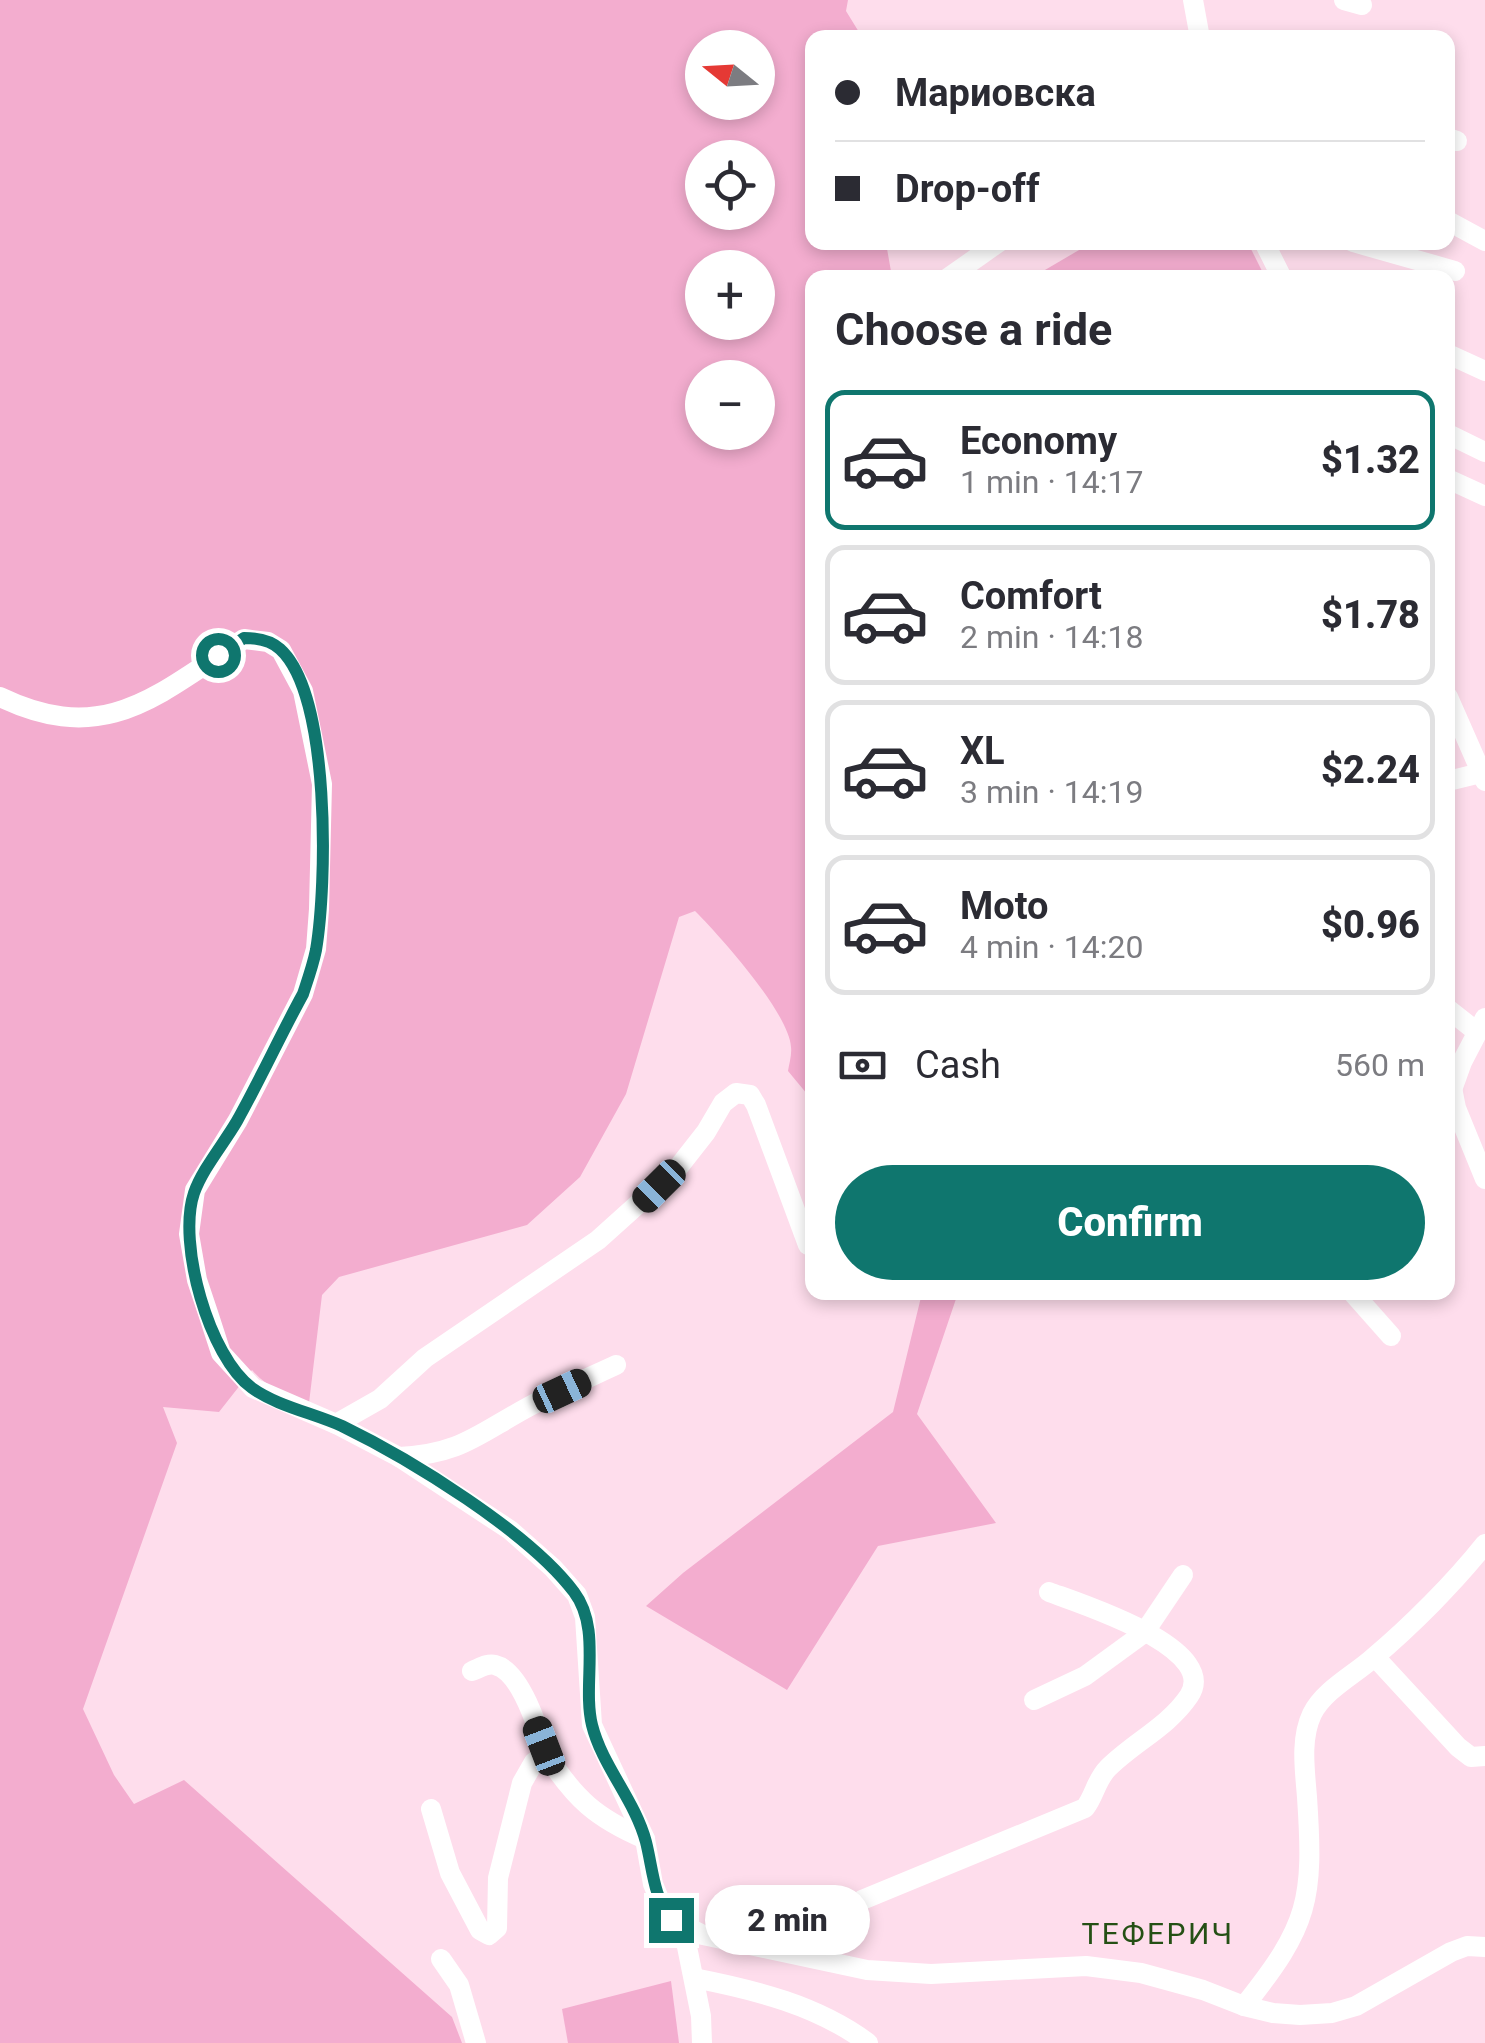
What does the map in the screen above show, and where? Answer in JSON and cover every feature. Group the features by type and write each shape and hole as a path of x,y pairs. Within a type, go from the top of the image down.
{"street":[{"path":"1193,0 1199,30"},
{"path":"1455,225 1479,237"},
{"path":"959,270 988,250"},
{"path":"1381,250 1451,270"},
{"path":"1455,357 1485,371"},
{"path":"1455,437 1485,452"},
{"path":"1455,482 1485,496"},
{"path":"0,697 65,717 116,714 166,690 244,638 268,642 281,650 292,668 310,717 322,784 316,949 303,994 238,1120 195,1190 188,1234 197,1280 221,1353 253,1388 399,1457 510,1530 577,1595 586,1618 592,1725 645,1839 653,1884 671,1920 703,1935 868,1970 931,1974 1086,1966 1175,1982 1273,2014 1332,2013 1356,2006 1451,1952 1467,1946 1485,1947"},
{"path":"1455,712 1483,774 1455,780"},
{"path":"1455,1012 1481,1025 1455,1085"},
{"path":"336,1424 380,1398 426,1358 612,1228 677,1168 724,1102 736,1093 750,1095 756,1105 805,1237"},
{"path":"1455,1106 1485,1178"},
{"path":"1359,1300 1392,1336"},
{"path":"399,1457 434,1456 460,1448 534,1404 616,1365"},
{"path":"1244,2006 1276,1965 1302,1918 1311,1855 1305,1766 1312,1713 1328,1694 1375,1657 1485,1544"},
{"path":"1468,1562 1485,1579"},
{"path":"1034,1700 1086,1676 1144,1632 1183,1575"},
{"path":"778,1950 862,1900 1085,1808 1095,1784 1109,1767 1174,1713 1196,1682 1191,1663 1116,1617 1049,1592"},
{"path":"1375,1657 1458,1747 1471,1757 1485,1756"},
{"path":"472,1670 487,1664 508,1672 518,1684 546,1754 564,1782 588,1808 645,1839"},
{"path":"431,1809 450,1872 480,1930 492,1934 498,1928 498,1878 522,1782 534,1762 546,1754"},
{"path":"683,1927 702,2043"},
{"path":"441,1959 459,1986 476,2043"},
{"path":"694,1978 734,1986 816,2012 868,2043"}],"shaded area":[{"path":"0,0 848,0 846,11 858,30 805,30 805,250 887,250 891,270 805,270 805,1092 788,1071 791,1050 787,1032 766,996 695,911 679,917 626,1094 580,1177 527,1225 339,1277 322,1295 309,1403 271,1386 252,1370 219,1412 163,1407 177,1443 83,1709 114,1775 134,1804 184,1780 452,2017 462,2043 0,2043"},
{"path":"1079,250 1252,250 1262,270 1045,270"},
{"path":"920,1300 956,1300 917,1414 996,1523 878,1546 787,1690 646,1606 683,1573 893,1412"},
{"path":"671,1981 679,2043 568,2043 562,2009"}],"district":[{"name":"ТЕФЕРИЧ","path":"1158,1933"}],"route":[{"path":"218,655 244,638 256,638 281,650 303,691 322,784 319,909 310,973 303,994 238,1120 195,1190 191,1205 188,1234 197,1280 221,1353 253,1388 366,1438 510,1530 577,1595 586,1618 592,1725 645,1839 653,1884 671,1920"}]}
